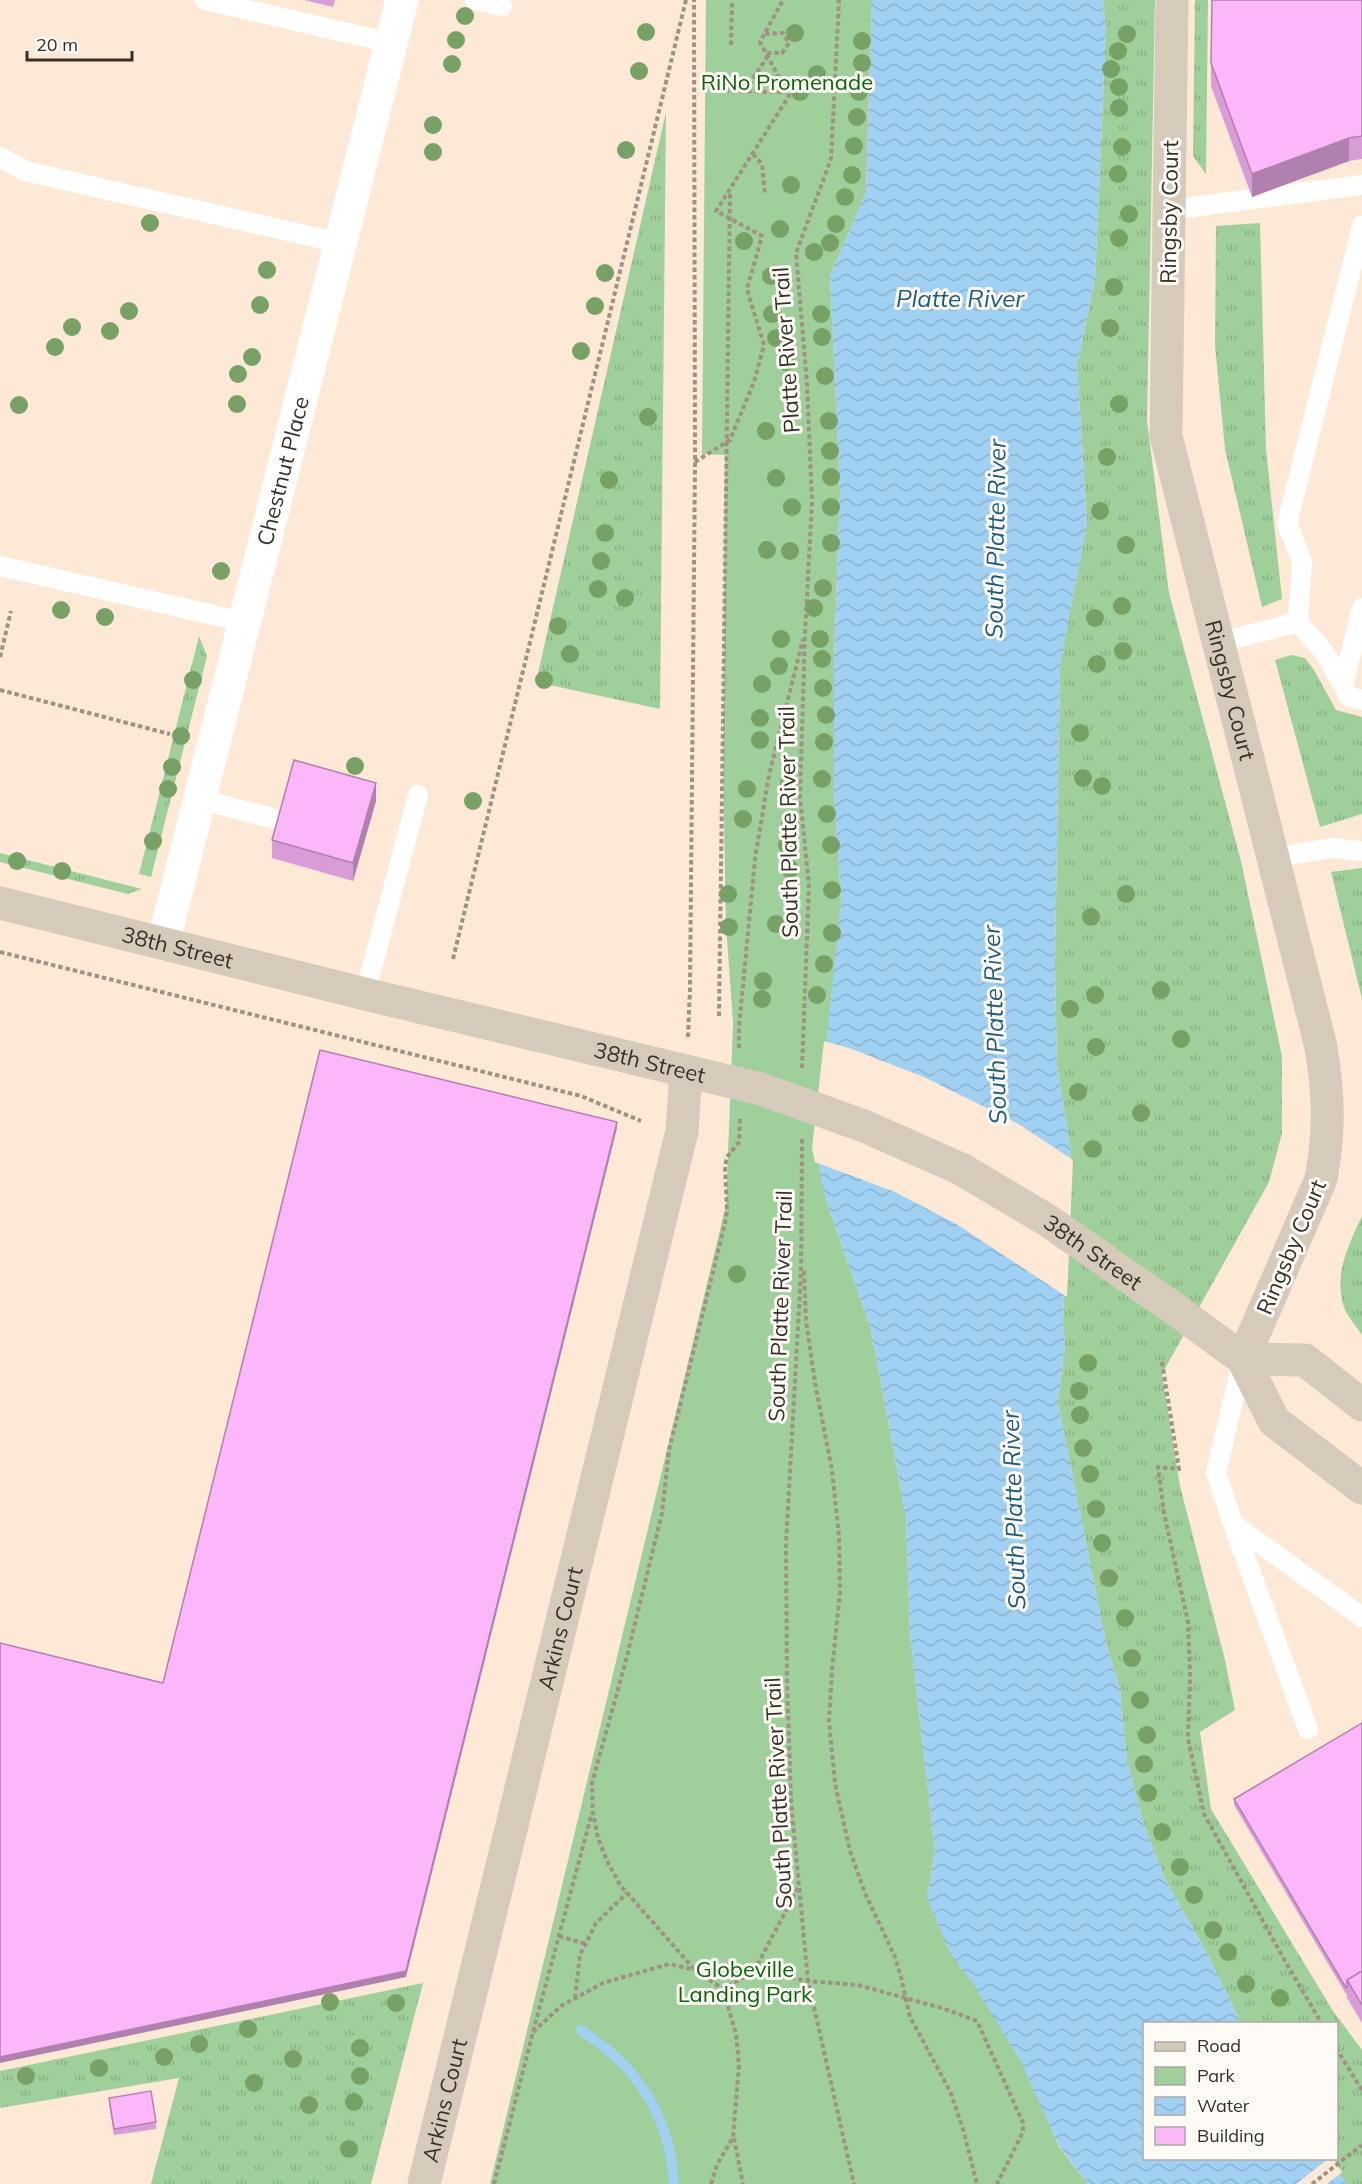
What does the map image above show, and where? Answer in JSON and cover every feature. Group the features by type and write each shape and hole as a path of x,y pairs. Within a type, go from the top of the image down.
{"street":[{"name":"Chestnut Place","path":"163,944 402,0"},
{"name":"Ringsby Court","path":"1172,0 1166,436 1320,1043 1328,1095 1327,1148 1321,1179 1243,1359"},
{"name":"38th Street","path":"0,903 761,1089 864,1126 961,1168 1047,1220 1243,1359"},
{"name":"Arkins Court","path":"424,2184 682,1131 686,1072"},
{"path":"1362,1405 1305,1360 1243,1359 1274,1421 1362,1488"}],"lane":[{"path":"205,0 391,43"},
{"path":"475,0 502,6"},
{"path":"0,157 25,171 340,243"},
{"path":"1169,210 1362,185"},
{"path":"1362,226 1287,524 1302,561 1298,622 1325,653 1349,697 1362,700"},
{"path":"0,566 244,622"},
{"path":"1343,686 1362,608"},
{"path":"1218,643 1298,622"},
{"path":"365,994 418,795"},
{"path":"200,799 272,818"},
{"path":"1273,858 1331,848 1362,851"},
{"path":"1243,1359 1216,1473 1308,1728"},
{"path":"1233,1524 1362,1617"}],"path":[{"path":"453,959 686,0"},
{"path":"686,1072 690,988 695,463 694,0"},
{"path":"731,45 732,0"},
{"path":"695,463 730,440 754,382 764,345 747,289 762,236 716,211 789,96 760,42 783,0"},
{"name":"Platte River Trail","path":"805,633 812,502 807,384 796,253 831,159 839,0"},
{"path":"765,34 783,33 789,43 782,53 767,55"},
{"path":"745,91 767,55"},
{"path":"717,91 787,92"},
{"path":"753,154 762,164 765,195"},
{"path":"719,1016 730,194"},
{"path":"0,657 11,611"},
{"path":"739,1027 755,859 767,786 805,633"},
{"name":"South Platte River Trail","path":"802,1076 809,886 801,797 805,633"},
{"path":"0,690 170,734"},
{"path":"0,952 581,1096 641,1121"},
{"path":"740,1134 739,1142 727,1157 725,1223 669,1450 662,1513 625,1664 592,1783 593,1812 598,1838 620,1885 695,1970 723,1989 736,2034 738,2055 734,2137 743,2184"},
{"name":"South Platte River Trail","path":"802,1134 802,1238 786,1543 790,1779 808,1981"},
{"path":"729,1143 735,1145"},
{"path":"802,1238 806,1320 816,1393 832,1470 839,1536 840,1592 829,1721 835,1785 850,1851 865,1893 895,1957 910,2017 950,2091 978,2184"},
{"path":"1162,1362 1179,1469 1158,1467 1164,1513 1188,1622 1190,1676 1188,1739 1204,1814 1321,2022"},
{"path":"494,2184 558,1936 593,1812"},
{"path":"723,1989 754,1971 798,1888"},
{"path":"575,1998 580,1955 596,1923 627,1893"},
{"path":"558,1936 586,1944"},
{"path":"533,2032 561,2006 603,1983 669,1964 695,1970"},
{"path":"754,1971 808,1981 858,1985 906,1997 977,2021 1024,2125 1021,2136 997,2184"},
{"path":"808,1981 854,2184"},
{"path":"1338,2051 1362,2090"},
{"path":"711,2184 717,2165 734,2137"},
{"path":"1312,2184 1362,2145"}],"green space":[{"name":"Globeville Landing Park","path":"706,0 872,0 866,192 830,276 840,493 834,657 834,794 841,902 834,978 825,1197 871,1330 906,1517 910,1635 935,1850 927,1898 983,1970 1059,2147 1088,2184 490,2184 726,1205 733,1023 726,925 723,778 725,455 702,454"},
{"path":"1103,0 1155,0 1147,421 1169,593 1241,861 1282,1056 1282,1133 1269,1182 1162,1374 1180,1486 1225,1660 1235,1710 1200,1732 1211,1809 1333,2011 1362,2050 1362,2184 1347,2184 1330,2160 1338,2160 1338,2022 1241,2022 1208,1955 1165,1879 1143,1822 1127,1761 1120,1689 1106,1643 1058,1403 1065,1344 1063,1320 1071,1151 1057,1065 1055,961 1060,665 1087,523 1077,365 1095,280 1106,30"},
{"path":"1195,0 1208,0 1206,174 1193,156"},
{"path":"666,112 660,709 536,682"},
{"path":"1260,223 1266,449 1282,599 1262,607 1225,449 1215,346 1216,226"},
{"path":"199,636 207,656 151,877 139,874"},
{"path":"1291,655 1305,658 1336,710 1362,717 1362,814 1320,827 1275,660"},
{"path":"0,853 142,889 128,894 0,862"},
{"path":"1362,868 1362,999 1331,872"},
{"path":"1362,1216 1362,1335 1345,1310 1340,1283 1344,1260"},
{"path":"423,1983 371,2184 151,2184 179,2078 0,2108 0,2071"}],"water":[{"name":"Platte River","path":"872,0 1103,0 1106,30 1095,280 1077,365 1087,523 1060,666 1055,961 1057,1065 1071,1151 1063,1320 1065,1344 1058,1403 1106,1643 1120,1689 1127,1761 1143,1822 1165,1879 1208,1955 1241,2022 1143,2022 1143,2160 1330,2160 1347,2184 1088,2184 1059,2146 1020,2060 974,1985 950,1953 927,1898 935,1850 910,1635 906,1517 871,1330 825,1197 815,1148 841,902 834,794 834,657 840,493 830,276 866,192"}],"pier":[{"path":"824,1041 849,1048 924,1077 1017,1123 1073,1160 1067,1297 958,1225 895,1192 815,1162 812,1148"},
{"path":"1327,2160 1334,2160 1342,2172 1327,2184 1296,2184"}],"building":[{"path":"1212,0 1362,0 1362,136 1349,138 1252,174 1211,63"},
{"path":"294,760 376,783 353,863 272,840"},
{"path":"320,1050 617,1122 406,1971 0,2057 0,1643 163,1683"},
{"path":"1362,1723 1362,1971 1347,1980 1346,1988 1234,1799"},
{"path":"1362,1971 1362,2005 1347,1980"},
{"path":"151,2091 156,2122 114,2129 109,2098"}],"waterway":[{"path":"581,2030 608,2050 635,2078 646,2094 663,2127 672,2164 674,2184"}],"park label":[{"name":"RiNo Promenade","path":"787,82"}],"water label":[{"name":"South Platte River","path":"995,539"},
{"name":"South Platte River","path":"994,1025"},
{"name":"South Platte River","path":"1013,1510"}]}
